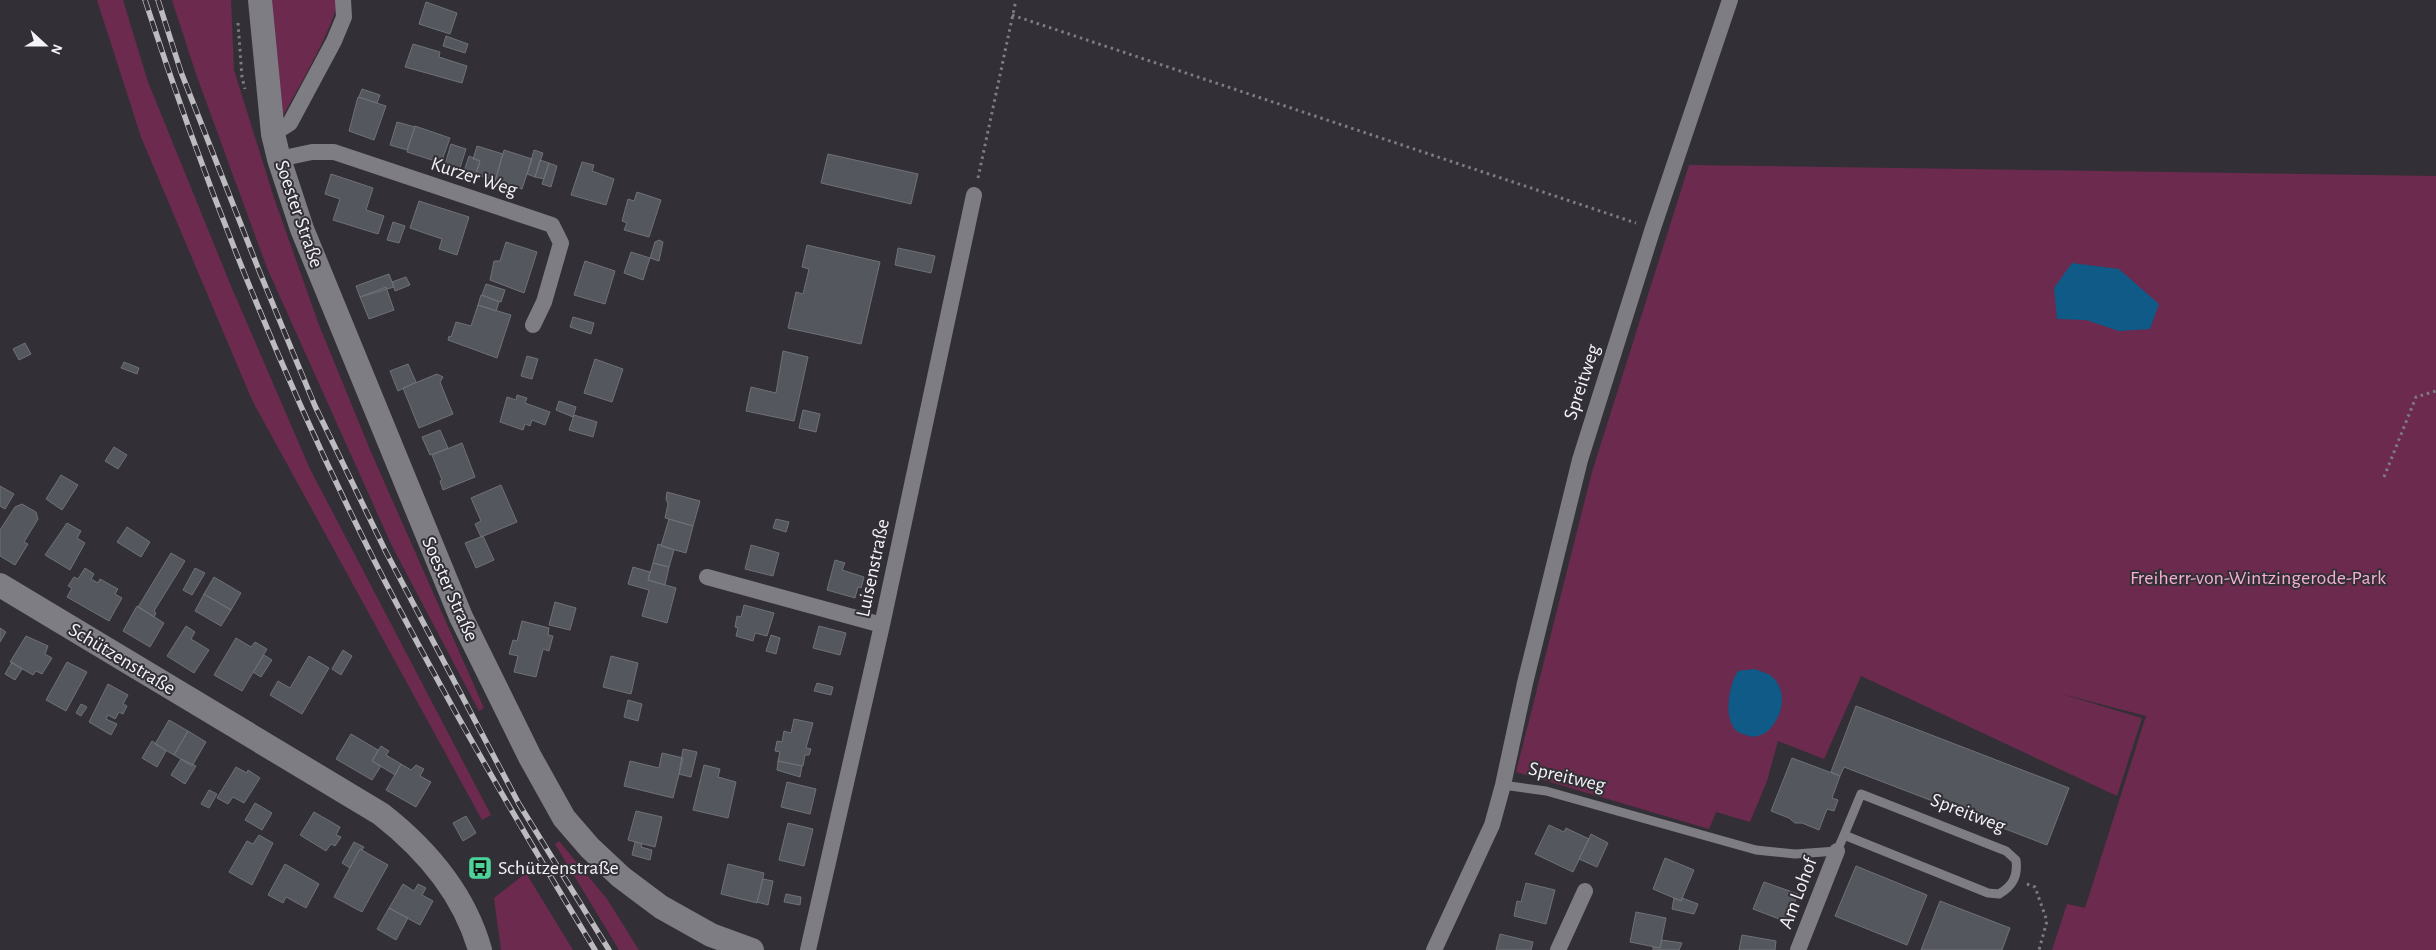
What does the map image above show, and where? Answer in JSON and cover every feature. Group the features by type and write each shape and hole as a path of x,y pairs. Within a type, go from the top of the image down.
{"street":[{"name":"Soester Straße","path":"260,0 274,134 279,159 305,238 461,617 530,757 564,818 590,848 621,877 661,907 711,935 752,950"},
{"name":"Soester Straße","path":"274,134 290,123 334,41 344,17 343,0"},
{"name":"Spreitweg","path":"1434,950 1492,825 1580,460 1653,228 1730,0"},
{"name":"Kurzer Weg","path":"279,159 312,152 334,152 552,225 561,243 544,302 533,325"},
{"name":"Luisenstraße","path":"808,950 882,625 974,194"},
{"path":"706,577 882,625"},
{"name":"Schützenstraße","path":"0,585 386,818 415,843 448,880 468,915 480,950"},
{"name":"Am Lohof","path":"1798,950 1837,851"},
{"path":"1558,950 1585,891"}],"lane":[{"name":"Spreitweg","path":"1503,785 1546,791 1756,850 1794,854 1837,851 1861,794 2006,851 2016,860 2015,878"},
{"path":"1844,835 1988,892 1999,894 2009,888 2015,878"}],"path":[{"path":"974,194 1016,0"},
{"path":"1012,15 1653,228"},
{"path":"2384,476 2416,397 2436,391"},
{"path":"2015,878 2035,887 2047,920 2039,950"}],"green space":[{"path":"97,0 123,0 148,82 231,286 310,469 491,815 482,820 252,400 141,137"},
{"path":"172,0 231,0 234,70 274,198 319,325 371,452 484,708 479,711 392,546 267,268 196,74"},
{"path":"268,0 337,0 331,24 282,118"},
{"name":"Freiherr-von-Wintzingerode-Park","path":"1689,165 2436,176 2436,950 2052,950 2067,904 2085,908 2146,716 2058,693 2142,718 2117,796 1861,676 1824,759 1778,741 1767,781 1750,822 1716,812 1709,829 1516,772 1592,472"},
{"path":"559,841 607,899 639,950 619,950 555,844"},
{"path":"526,873 573,950 501,950 494,898"}],"water":[{"path":"2072,263 2119,269 2159,304 2150,329 2119,331 2086,320 2057,319 2054,288"},
{"path":"1755,669 1770,675 1776,681 1782,695 1782,703 1777,718 1768,731 1753,737 1738,732 1733,727 1730,720 1729,702 1732,684 1738,671"}],"building":[{"path":"426,2 457,13 450,34 419,24"},
{"path":"446,36 468,44 465,53 443,46"},
{"path":"413,44 440,52 439,57 467,66 462,83 405,67"},
{"path":"362,89 380,95 377,103 359,97"},
{"path":"358,97 386,106 374,140 349,131"},
{"path":"397,122 415,127 407,150 390,145"},
{"path":"415,126 450,138 441,163 407,152"},
{"path":"451,144 466,149 460,168 445,164"},
{"path":"477,146 503,154 495,181 476,174 480,161 473,159"},
{"path":"504,150 532,159 522,189 495,181"},
{"path":"534,150 543,153 535,177 527,174"},
{"path":"828,154 918,174 911,204 821,183"},
{"path":"469,156 480,161 476,174 464,171"},
{"path":"540,160 549,163 544,179 535,177"},
{"path":"582,162 594,165 592,171 614,179 606,205 571,195"},
{"path":"549,163 557,166 551,187 542,184"},
{"path":"331,174 373,188 366,210 384,216 378,234 333,220 340,199 325,194"},
{"path":"637,192 661,200 649,237 624,230 627,223 622,221 628,199 634,201"},
{"path":"419,201 469,217 457,255 439,249 442,239 410,228"},
{"path":"393,222 405,226 399,243 387,240"},
{"path":"659,240 663,242 659,261 650,258 655,242"},
{"path":"506,242 537,252 524,293 490,280 494,261 500,261"},
{"path":"807,245 880,262 861,344 788,328 796,292 803,294 809,269 802,267"},
{"path":"898,248 935,256 931,273 895,265"},
{"path":"631,252 650,258 643,280 624,273"},
{"path":"585,261 615,271 605,304 574,295"},
{"path":"389,274 394,287 360,297 356,286"},
{"path":"406,277 410,285 395,291 392,282"},
{"path":"486,284 505,290 501,302 482,295"},
{"path":"386,287 394,310 369,319 360,297"},
{"path":"481,295 499,302 496,311 478,305"},
{"path":"478,305 511,315 497,358 448,340 449,336 451,337 456,322 471,326"},
{"path":"573,317 594,323 591,334 570,327"},
{"path":"25,343 31,354 19,360 13,349"},
{"path":"783,351 808,357 794,421 746,411 751,387 776,393"},
{"path":"527,356 538,359 532,379 521,376"},
{"path":"595,359 623,369 612,402 584,393"},
{"path":"124,362 139,368 137,374 121,368"},
{"path":"408,364 416,382 398,391 390,371"},
{"path":"437,374 443,377 440,382 453,414 419,428 403,388"},
{"path":"517,395 527,398 525,403 550,412 545,425 532,420 530,426 525,424 523,430 500,422 507,397 516,400"},
{"path":"559,401 576,407 573,417 556,410"},
{"path":"803,410 820,414 816,432 799,428"},
{"path":"574,415 597,422 593,437 569,430"},
{"path":"440,430 448,448 430,455 422,437"},
{"path":"462,443 475,477 443,490 440,481 442,480 432,455"},
{"path":"114,447 127,455 118,469 105,461"},
{"path":"61,475 78,485 62,510 46,499"},
{"path":"501,485 517,522 481,537 475,524 481,521 471,498"},
{"path":"0,486 14,494 5,509 0,506"},
{"path":"667,492 700,501 693,526 665,518 668,504 666,499"},
{"path":"22,504 36,512 38,519 24,542 28,544 15,565 0,556 0,530 15,507"},
{"path":"669,519 693,526 686,553 661,546"},
{"path":"776,519 789,522 786,532 773,528"},
{"path":"67,523 81,531 77,538 85,543 70,570 45,555"},
{"path":"127,527 150,542 141,557 117,542"},
{"path":"483,536 494,560 476,568 465,543"},
{"path":"658,544 674,550 669,567 653,563"},
{"path":"751,545 779,553 773,576 745,569"},
{"path":"171,553 185,561 154,611 156,613 154,617 138,607"},
{"path":"835,560 845,563 842,570 864,577 861,588 858,587 855,598 827,590"},
{"path":"653,563 669,567 665,585 648,580"},
{"path":"633,567 650,572 648,580 676,588 667,623 642,616 649,590 628,584"},
{"path":"85,568 94,574 91,579 98,583 100,579 118,589 115,594 122,598 109,621 67,597 72,588 68,586 74,577 78,579"},
{"path":"195,568 205,573 192,595 183,590"},
{"path":"214,577 241,593 231,610 204,594"},
{"path":"204,594 231,610 221,626 195,611"},
{"path":"555,602 576,608 570,630 549,625"},
{"path":"744,605 774,613 767,636 755,633 753,641 736,636 738,628 735,627 737,616 741,617"},
{"path":"137,606 164,623 150,647 123,631"},
{"path":"522,621 549,628 548,635 553,636 549,651 543,649 536,677 514,672 518,656 509,654 513,640 517,641"},
{"path":"186,626 195,632 191,639 209,650 194,673 167,656"},
{"path":"819,626 846,633 840,655 813,648"},
{"path":"0,628 6,632 0,642"},
{"path":"771,635 780,638 776,654 766,651"},
{"path":"26,636 48,646 45,654 52,658 42,674 36,671 33,675 10,662"},
{"path":"236,638 251,647 255,642 267,649 242,691 214,675"},
{"path":"343,650 352,656 341,675 332,669"},
{"path":"264,655 272,660 261,677 253,672"},
{"path":"309,656 329,668 302,714 270,695 278,681 290,688"},
{"path":"611,656 638,663 631,694 603,687"},
{"path":"12,662 22,669 15,680 5,674"},
{"path":"67,662 87,672 66,711 46,700"},
{"path":"817,683 833,687 831,695 814,691"},
{"path":"108,684 128,695 123,704 127,706 123,714 119,712 115,719 108,715 106,719 117,724 111,735 89,722"},
{"path":"628,700 642,704 638,721 624,717"},
{"path":"81,704 87,707 81,716 76,713"},
{"path":"1856,706 2069,788 2047,845 1844,767 1840,776 1831,772"},
{"path":"794,719 813,723 806,748 811,749 809,755 805,755 803,766 778,761 780,752 775,751 777,741 782,742 784,731 791,733"},
{"path":"169,720 188,731 174,755 155,744"},
{"path":"188,731 206,742 192,766 174,755"},
{"path":"351,734 378,750 372,761 381,766 372,780 336,759"},
{"path":"152,741 166,751 157,767 142,758"},
{"path":"381,746 389,751 386,755 401,764 395,775 372,761"},
{"path":"683,749 697,752 691,777 679,774"},
{"path":"662,753 683,758 673,798 624,786 630,761 659,768"},
{"path":"1792,758 1840,776 1832,798 1838,800 1834,811 1827,809 1819,830 1802,823 1795,823 1789,818 1771,811"},
{"path":"181,759 196,766 185,784 171,775"},
{"path":"778,761 802,766 800,777 777,770"},
{"path":"401,764 411,770 416,765 424,769 420,776 431,782 416,807 386,790"},
{"path":"704,765 720,769 718,777 736,782 728,818 693,810"},
{"path":"236,767 247,773 248,770 260,778 244,803 233,797 228,804 217,798"},
{"path":"787,782 816,789 810,814 781,807"},
{"path":"209,790 217,794 209,808 201,804"},
{"path":"255,803 272,813 262,830 245,820"},
{"path":"636,811 662,817 655,847 628,840"},
{"path":"314,812 340,827 336,835 341,837 335,846 331,844 326,851 300,835"},
{"path":"466,816 476,833 463,841 453,823"},
{"path":"788,823 813,829 804,866 779,860"},
{"path":"1549,825 1564,832 1566,828 1589,839 1573,872 1535,854"},
{"path":"1591,834 1608,843 1597,867 1579,859"},
{"path":"259,835 273,843 252,885 229,872 247,841 253,844"},
{"path":"354,842 364,847 362,850 360,849 350,868 342,863"},
{"path":"635,842 642,844 641,847 652,850 650,860 632,855"},
{"path":"360,849 388,865 362,912 334,897"},
{"path":"1665,858 1694,870 1681,901 1653,889"},
{"path":"285,864 319,884 306,908 286,897 283,903 268,895"},
{"path":"728,864 764,873 757,903 721,894"},
{"path":"1856,866 1927,895 1907,945 1835,916"},
{"path":"763,879 773,881 768,905 757,902"},
{"path":"1764,882 1798,894 1787,922 1753,909"},
{"path":"1526,883 1555,890 1546,924 1514,916 1517,901 1521,902"},
{"path":"403,884 414,891 418,884 426,888 422,895 433,901 420,925 389,908"},
{"path":"786,894 801,897 800,905 784,902"},
{"path":"1674,898 1681,901 1682,898 1698,904 1694,914 1672,909"},
{"path":"1940,901 2010,928 2002,950 1921,950"},
{"path":"389,908 408,918 396,940 377,929"},
{"path":"1636,912 1666,918 1660,948 1630,942"},
{"path":"1500,934 1533,942 1531,950 1496,950"},
{"path":"1742,935 1776,941 1775,950 1739,950"},
{"path":"1662,940 1682,943 1679,950 1653,950 1653,947 1660,948"}],"railway":[{"path":"145,0 194,143 248,284 340,490 399,608 453,707 508,805 595,950"},
{"path":"158,0 181,72 260,273 315,406 386,552 519,804 609,950"}],"place":[{"name":"Schützenstraße","path":"480,868"}]}
